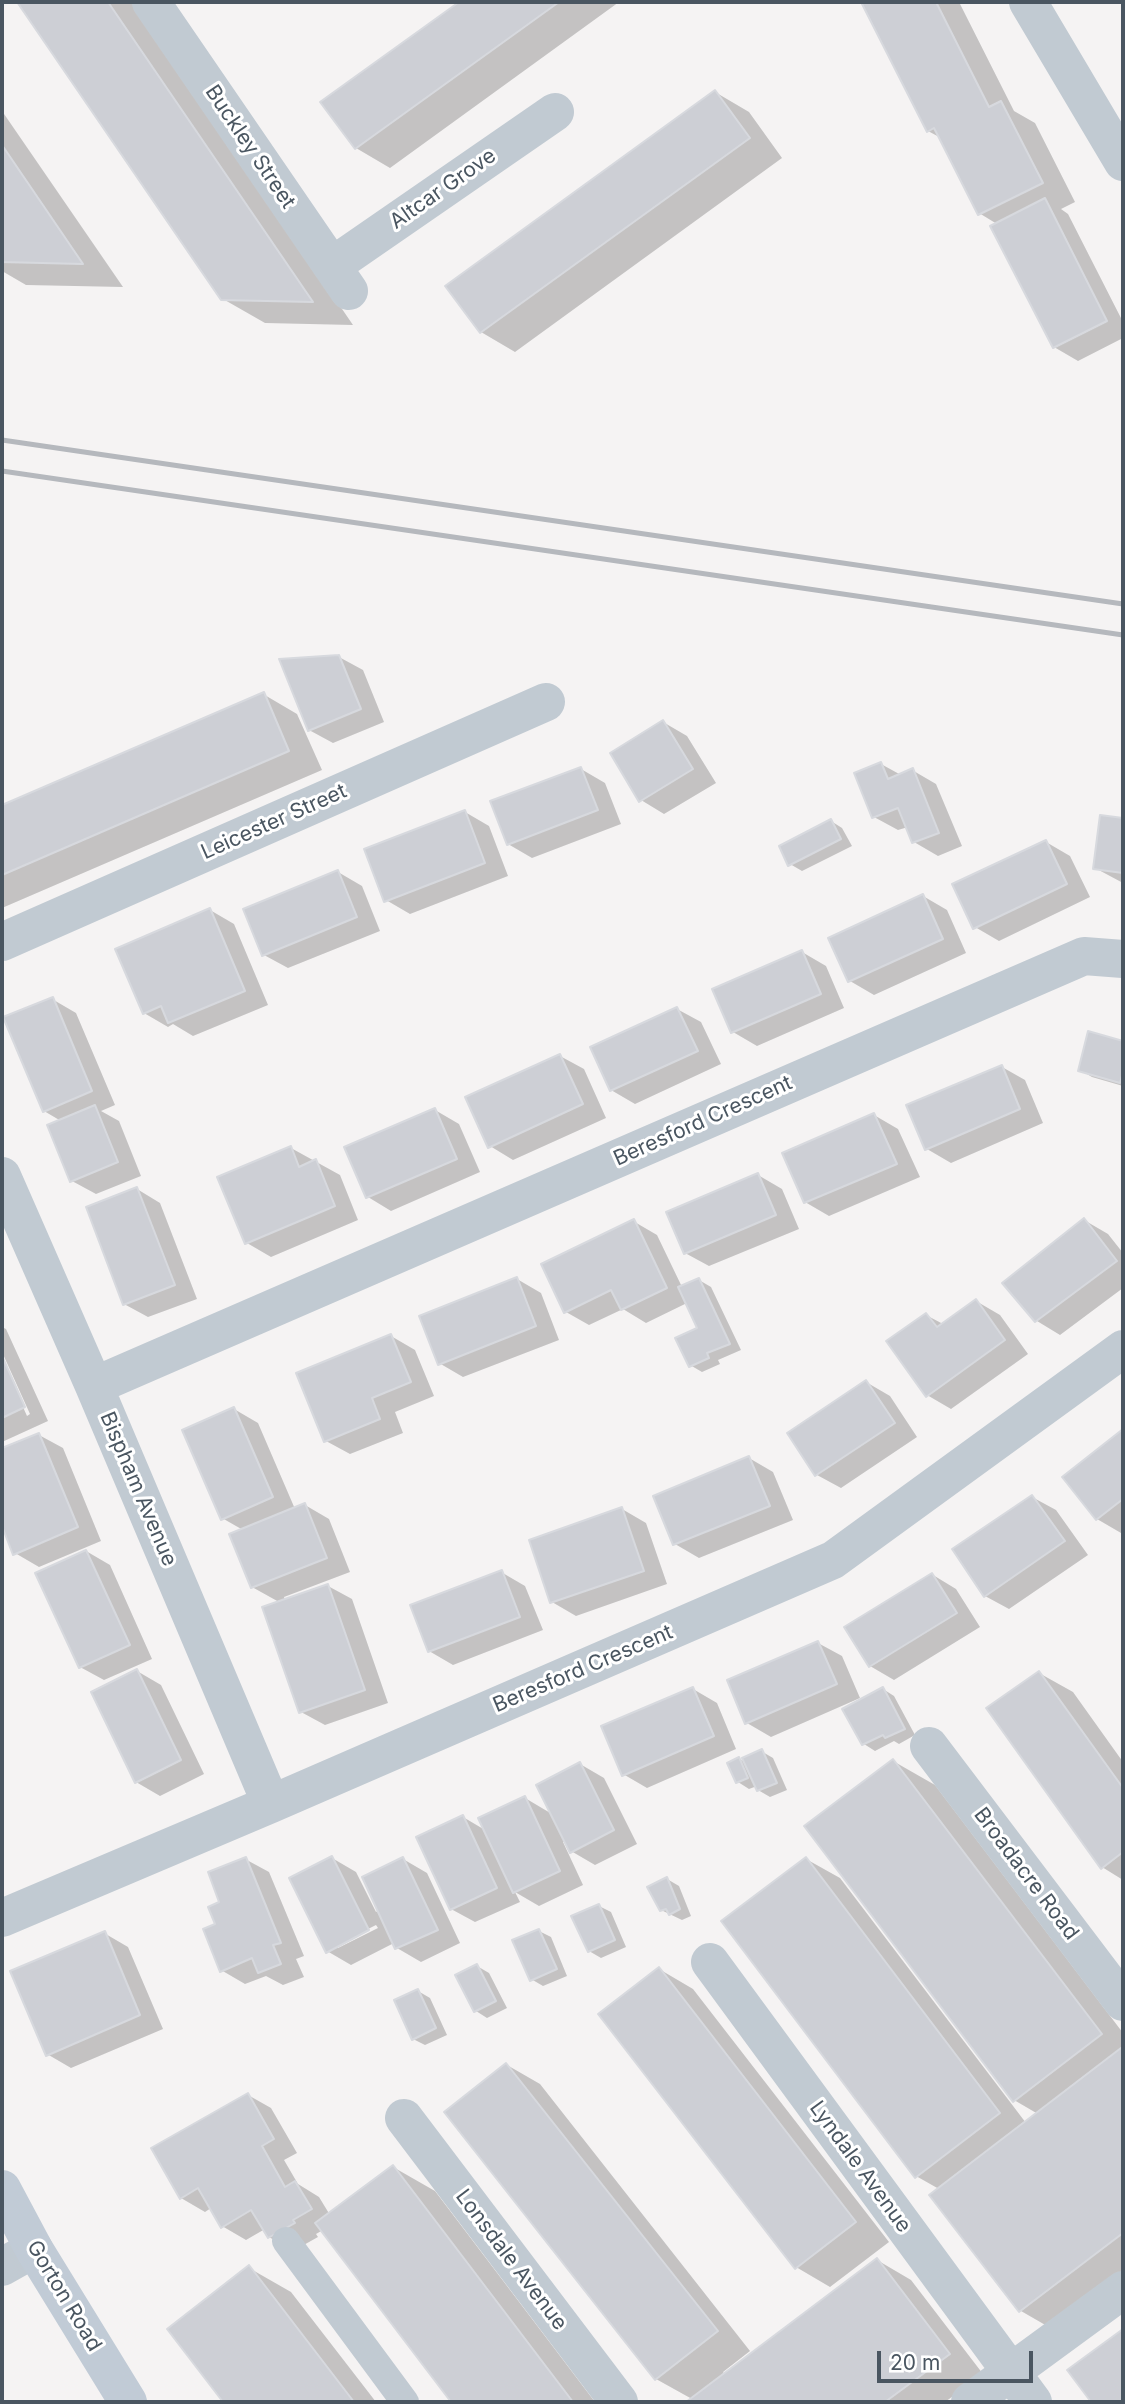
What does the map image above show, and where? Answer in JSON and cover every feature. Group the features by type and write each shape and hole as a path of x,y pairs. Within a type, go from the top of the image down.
{"main road":[{"name":"Gorton Road","path":"2,2189 34,2249 128,2402"}],"street":[{"name":"Buckley Street","path":"151,2 340,279"},
{"path":"1028,2 1123,162"},
{"name":"Altcar Grove","path":"340,279 555,112"},
{"name":"Leicester Street","path":"2,942 546,702"},
{"name":"Beresford Crescent","path":"94,1386 1084,956 1123,960"},
{"name":"Bispham Avenue","path":"2,1176 271,1804"},
{"name":"Beresford Crescent","path":"2,1918 833,1560 1123,1349"},
{"name":"Broadacre Road","path":"929,1746 1123,2002"},
{"name":"Lyndale Avenue","path":"709,1962 1033,2402"},
{"name":"Lonsdale Avenue","path":"404,2118 619,2402"},
{"path":"2,2267 34,2249"},
{"path":"970,2402 1123,2290"}],"lane":[{"path":"286,2241 405,2402"}],"building":[{"path":"17,2 108,2 313,302 221,300"},
{"path":"459,2 559,2 355,149 320,102"},
{"path":"861,2 936,2 989,107 1001,101 1043,183 978,215 934,128 927,132"},
{"path":"715,90 750,138 480,333 445,286"},
{"path":"2,145 83,264 2,262"},
{"path":"1045,198 1107,321 1053,348 990,226"},
{"path":"339,655 361,709 308,731 279,659"},
{"path":"264,692 289,751 2,875 2,805"},
{"path":"663,720 693,769 639,802 610,753"},
{"path":"881,762 888,779 913,768 939,833 912,843 898,808 872,818 854,773"},
{"path":"581,767 598,810 507,845 490,801"},
{"path":"465,810 485,863 384,902 364,849"},
{"path":"1100,815 1123,818 1123,873 1093,869"},
{"path":"831,819 841,839 788,866 779,846"},
{"path":"1046,840 1067,884 973,929 952,884"},
{"path":"338,870 357,917 262,956 243,909"},
{"path":"923,894 943,939 848,982 828,938"},
{"path":"210,908 245,991 168,1023 161,1006 143,1014 115,949"},
{"path":"802,950 821,994 731,1033 712,989"},
{"path":"53,997 92,1091 43,1112 3,1017"},
{"path":"677,1007 698,1051 610,1091 590,1047"},
{"path":"1088,1031 1123,1041 1123,1072 1120,1083 1078,1071"},
{"path":"560,1054 583,1104 488,1148 465,1097"},
{"path":"1002,1065 1020,1109 925,1150 906,1105"},
{"path":"95,1105 118,1162 70,1182 47,1125"},
{"path":"435,1108 457,1159 366,1198 344,1147"},
{"path":"874,1113 897,1164 804,1203 782,1153"},
{"path":"291,1146 299,1167 316,1159 335,1206 245,1244 217,1177"},
{"path":"758,1173 776,1215 684,1254 666,1212"},
{"path":"137,1187 175,1285 123,1305 86,1207"},
{"path":"1084,1218 1117,1261 1035,1322 1002,1283"},
{"path":"634,1219 667,1288 621,1310 611,1290 564,1313 541,1264"},
{"path":"517,1277 536,1326 438,1365 419,1316"},
{"path":"699,1278 730,1344 707,1353 709,1358 689,1367 675,1338 697,1328 678,1287"},
{"path":"976,1299 1005,1340 926,1397 886,1341 926,1313 937,1327"},
{"path":"391,1334 411,1382 372,1398 380,1419 324,1442 296,1373"},
{"path":"2,1356 25,1407 2,1418"},
{"path":"866,1380 895,1423 815,1476 787,1433"},
{"path":"234,1407 273,1497 221,1520 182,1430"},
{"path":"1123,1429 1123,1499 1096,1520 1062,1477"},
{"path":"39,1433 78,1527 13,1555 2,1526 2,1448"},
{"path":"749,1456 770,1506 673,1545 653,1496"},
{"path":"1032,1495 1065,1541 984,1597 952,1549"},
{"path":"305,1503 327,1558 251,1588 229,1534"},
{"path":"622,1507 644,1571 550,1603 529,1540"},
{"path":"86,1550 130,1645 79,1668 35,1573"},
{"path":"502,1570 520,1617 428,1652 410,1605"},
{"path":"932,1573 957,1613 869,1667 844,1627"},
{"path":"328,1584 365,1690 299,1713 262,1607"},
{"path":"818,1641 837,1684 745,1724 727,1680"},
{"path":"137,1669 181,1760 135,1783 91,1692"},
{"path":"1039,1671 1123,1788 1123,1852 1101,1869 986,1708"},
{"path":"693,1687 714,1736 622,1776 601,1726"},
{"path":"883,1687 905,1729 862,1745 842,1709"},
{"path":"762,1749 777,1783 757,1791 742,1758"},
{"path":"739,1757 748,1778 736,1783 727,1763"},
{"path":"893,1759 1102,2034 1013,2102 804,1826"},
{"path":"580,1762 614,1830 570,1853 536,1785"},
{"path":"525,1796 560,1871 513,1893 478,1818"},
{"path":"463,1815 497,1888 450,1910 416,1837"},
{"path":"332,1856 369,1930 326,1953 289,1878"},
{"path":"246,1857 281,1943 273,1945 281,1964 258,1973 252,1958 220,1972 203,1929 215,1924 208,1907 219,1902 208,1872"},
{"path":"403,1857 438,1930 395,1949 362,1877"},
{"path":"806,1857 1000,2113 915,2178 721,1921"},
{"path":"667,1877 680,1909 669,1915 666,1909 660,1911 647,1887"},
{"path":"599,1904 615,1940 588,1952 571,1916"},
{"path":"539,1929 557,1969 530,1981 512,1940"},
{"path":"105,1931 140,2015 46,2056 10,1971"},
{"path":"477,1964 496,2001 474,2012 455,1975"},
{"path":"659,1967 856,2222 795,2269 598,2014"},
{"path":"418,1989 436,2028 412,2040 394,2000"},
{"path":"1121,2048 1123,2233 1019,2312 929,2195"},
{"path":"506,2063 718,2331 655,2380 444,2112"},
{"path":"248,2093 274,2139 262,2146 285,2187 295,2181 312,2209 293,2220 295,2223 268,2238 251,2210 221,2228 198,2188 180,2199 151,2148"},
{"path":"393,2165 573,2402 451,2402 315,2223"},
{"path":"877,2258 950,2354 885,2402 686,2402"},
{"path":"249,2265 354,2402 223,2402 167,2329"},
{"path":"1123,2329 1123,2402 1091,2402 1067,2370"}],"railway":[{"path":"2,440 1123,604"},
{"path":"2,471 1123,635"}]}
